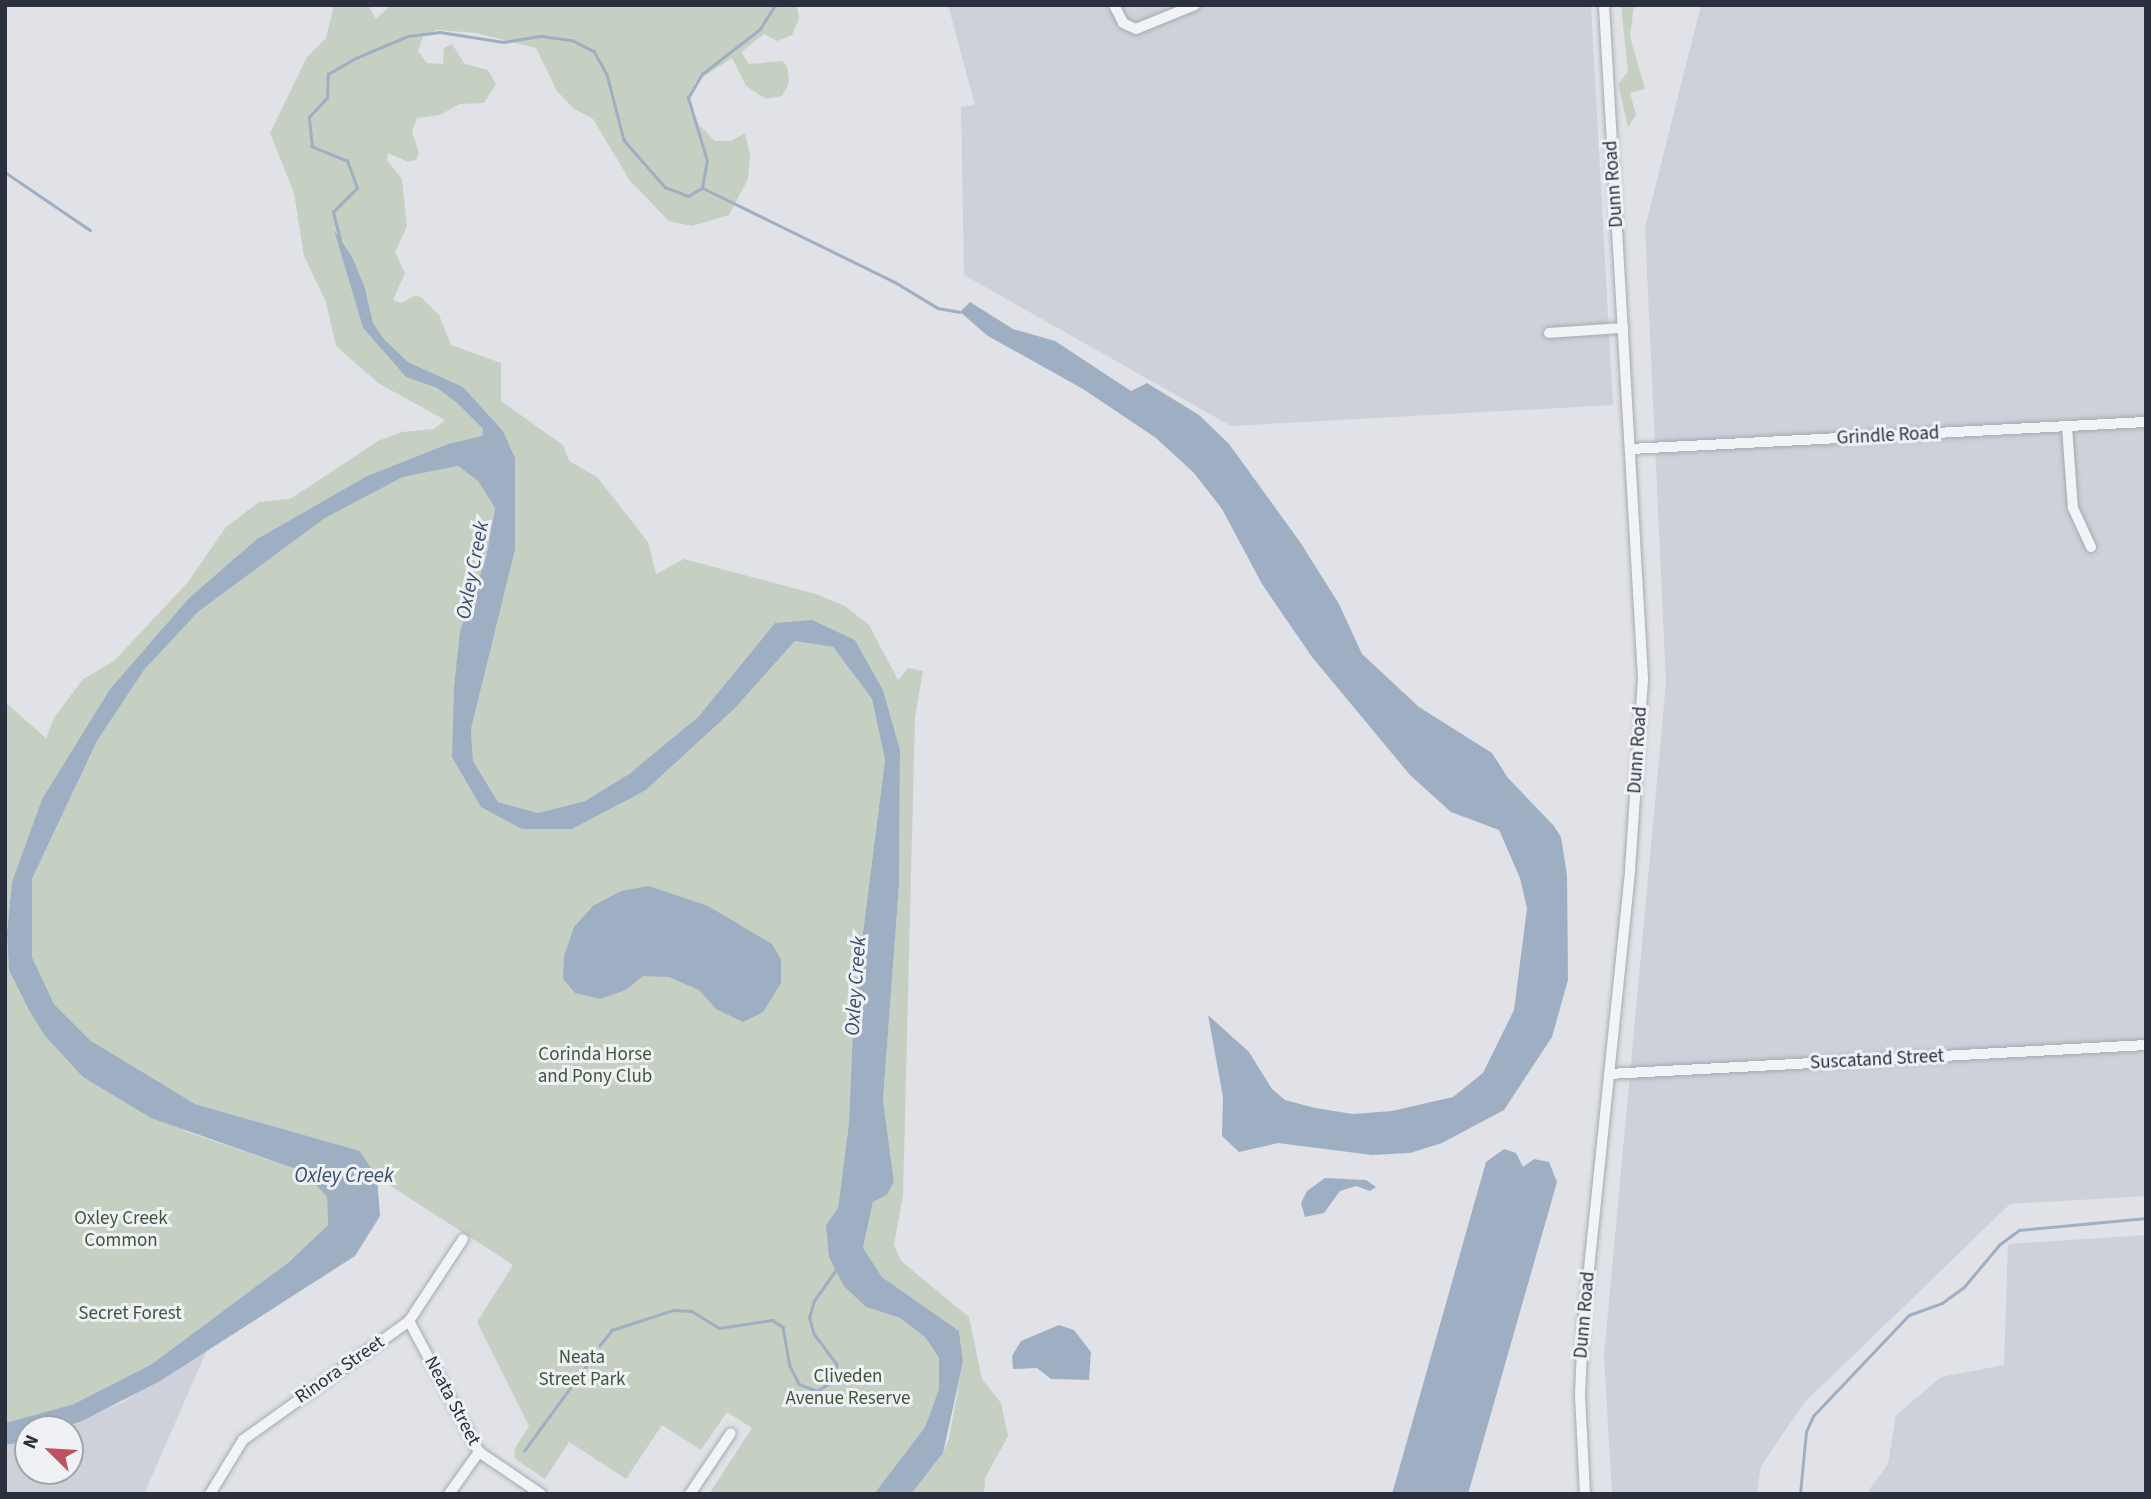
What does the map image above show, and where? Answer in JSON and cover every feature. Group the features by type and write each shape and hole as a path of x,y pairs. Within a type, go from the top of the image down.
{"street":[{"path":"1114,5 1124,23 1136,29 1150,27 1195,5"},
{"name":"Dunn Road","path":"1585,1494 1581,1368 1643,678 1604,5"},
{"path":"1549,333 1623,328"},
{"name":"Grindle Road","path":"1630,449 2146,422"},
{"path":"2067,427 2073,508 2091,547"},
{"name":"Suscatand Street","path":"1609,1074 2146,1045"},
{"name":"Rinora Street","path":"210,1494 243,1440 409,1321 463,1239"},
{"name":"Neata Street","path":"409,1321 479,1452 541,1494"},
{"path":"690,1494 731,1433"},
{"path":"449,1494 479,1452"}],"shaded area":[{"path":"948,5 1591,5 1613,405 1231,426 964,275 961,107 975,105"},
{"path":"1701,5 2146,5 2146,1196 2010,1204 1804,1403 1761,1466 1757,1494 1612,1494 1604,1356 1666,683 1645,228"},
{"path":"2146,1235 2146,1494 1866,1494 1888,1464 1896,1415 1941,1377 2004,1365 2008,1244"},
{"path":"208,1348 144,1494 5,1494 5,1445 14,1443 14,1485 84,1485 84,1419 123,1402"}],"green space":[{"path":"334,5 368,5 376,19 391,5 797,5 799,19 792,35 777,41 764,34 741,52 749,64 782,61 787,66 789,83 782,96 766,99 746,86 732,58 695,82 689,104 699,125 715,141 731,141 745,133 750,156 748,179 729,215 692,226 669,221 630,181 593,119 573,108 557,91 536,48 476,33 437,30 423,37 418,51 427,63 443,64 444,48 452,44 465,64 488,70 496,84 484,103 460,104 440,115 417,118 412,131 419,153 416,160 408,162 388,153 387,160 402,179 407,226 395,252 405,273 393,300 401,303 416,295 422,298 439,315 451,345 501,363 501,401 563,445 569,461 597,477 648,542 656,574 684,559 816,594 845,606 869,625 898,680 908,668 923,671 915,717 903,1196 894,1245 901,1261 969,1317 982,1379 1001,1403 1008,1436 985,1478 984,1494 911,1494 943,1453 949,1438 963,1362 959,1331 882,1277 863,1249 873,1202 887,1195 894,1182 883,1100 899,885 900,750 883,690 855,640 775,623 698,717 629,774 585,801 538,813 498,802 473,761 471,729 515,550 515,458 503,431 463,387 408,362 384,339 373,323 365,288 336,235 363,328 406,377 437,388 457,403 483,429 482,437 448,444 367,476 257,539 189,598 110,689 42,799 12,882 7,933 9,970 45,1036 60,1050 187,1132 304,1172 327,1197 328,1225 289,1262 152,1364 74,1404 34,1415 14,1415 14,1421 5,1423 5,702 46,738 54,718 83,679 114,661 188,582 226,527 259,502 290,499 378,441 402,432 434,429 445,420 378,383 336,346 326,302 304,256 294,193 270,133 307,57 326,38"},
{"path":"1621,5 1634,5 1630,37 1645,89 1630,93 1636,115 1628,127 1618,84 1628,72"},
{"path":"458,466 478,481 495,508 486,558 460,631 452,757 522,829 646,790 734,708 795,641 833,647 872,699 885,760 854,1003 849,1123 838,1208 826,1225 866,1307 900,1318 925,1337 939,1358 939,1389 925,1427 874,1494 709,1494 752,1428 727,1412 701,1450 662,1425 626,1479 569,1442 545,1479 515,1459 514,1450 529,1426 477,1322 513,1265 377,1177 360,1151 195,1104 145,1076 91,1041 54,1004 32,957 32,879 97,741 144,670 198,612 325,518 403,477"}],"water":[{"name":"Oxley Creek","path":"334,230 352,257 365,288 373,323 384,339 408,362 463,387 503,431 515,458 515,550 471,729 473,761 498,802 538,813 585,801 629,774 698,717 775,623 812,620 855,640 883,690 900,750 899,885 883,1100 894,1182 887,1195 873,1202 863,1248 882,1277 959,1331 963,1362 943,1453 911,1494 874,1494 925,1427 939,1389 939,1358 925,1337 900,1318 866,1307 844,1286 829,1257 826,1225 838,1208 849,1123 854,1003 885,760 872,699 833,647 795,641 735,708 646,790 572,829 522,829 481,807 452,757 454,688 460,631 486,558 495,508 478,481 458,466 403,477 325,518 198,612 144,670 97,741 32,879 32,957 54,1004 91,1041 195,1104 360,1151 377,1177 380,1216 355,1256 160,1381 84,1420 84,1415 34,1415 74,1404 152,1364 289,1262 328,1225 327,1197 304,1172 151,1118 83,1077 45,1036 29,1010 9,970 7,933 12,882 42,799 110,689 189,598 257,539 367,476 448,444 482,436 483,429 457,403 437,388 406,377 363,328"},
{"path":"970,302 1013,329 1055,341 1131,391 1147,383 1199,415 1229,444 1300,542 1339,604 1362,654 1419,707 1492,753 1508,778 1554,826 1561,837 1567,875 1568,980 1552,1037 1504,1110 1442,1143 1410,1153 1372,1155 1278,1143 1239,1152 1222,1136 1223,1097 1208,1015 1249,1052 1272,1089 1285,1100 1315,1108 1353,1114 1392,1111 1453,1097 1483,1073 1514,1010 1527,908 1520,878 1499,830 1451,812 1410,775 1312,657 1262,584 1222,509 1194,473 1156,438 1083,389 988,336 960,312"},
{"path":"649,886 708,906 772,944 781,959 781,983 763,1012 743,1022 716,1009 699,990 669,977 643,976 626,990 600,999 575,993 563,979 564,956 574,927 593,906 621,891"},
{"path":"1504,1149 1516,1153 1523,1167 1534,1159 1549,1162 1557,1182 1468,1494 1392,1494 1486,1162"},
{"path":"1325,1178 1366,1180 1376,1187 1370,1191 1356,1186 1340,1191 1324,1213 1305,1217 1301,1203 1307,1191"},
{"path":"1059,1325 1074,1330 1091,1352 1089,1380 1051,1379 1037,1368 1013,1369 1012,1356 1021,1341"},
{"name":"Oxley Creek","path":"14,1421 14,1443 5,1445 5,1423"}],"waterway":[{"path":"340,240 333,212 357,188 347,161 312,147 309,117 327,98 328,74 356,58 408,36 440,32 503,42 542,36 572,40 594,51 607,74 624,140 665,187 688,196 702,188 707,161 688,98 702,74 760,29 775,5"},
{"path":"5,172 90,230"},
{"path":"703,188 895,282 938,308 960,312"},
{"path":"1800,1494 1806,1432 1813,1416 1909,1315 1942,1303 1964,1287 2000,1244 2019,1230 2146,1218"},
{"path":"599,1346 612,1330 673,1310 692,1311 719,1328 772,1320 783,1327 790,1366 799,1384 817,1391 830,1383 837,1365 814,1335 809,1318 814,1301 836,1270"},
{"path":"524,1451 594,1355"}],"park label":[{"name":"Corinda Horse and Pony Club","path":"595,1066"},
{"name":"Oxley Creek Common","path":"121,1230"},
{"name":"Secret Forest","path":"130,1314"},
{"name":"Neata Street Park","path":"582,1369"},
{"name":"Cliveden Avenue Reserve","path":"848,1388"}]}
